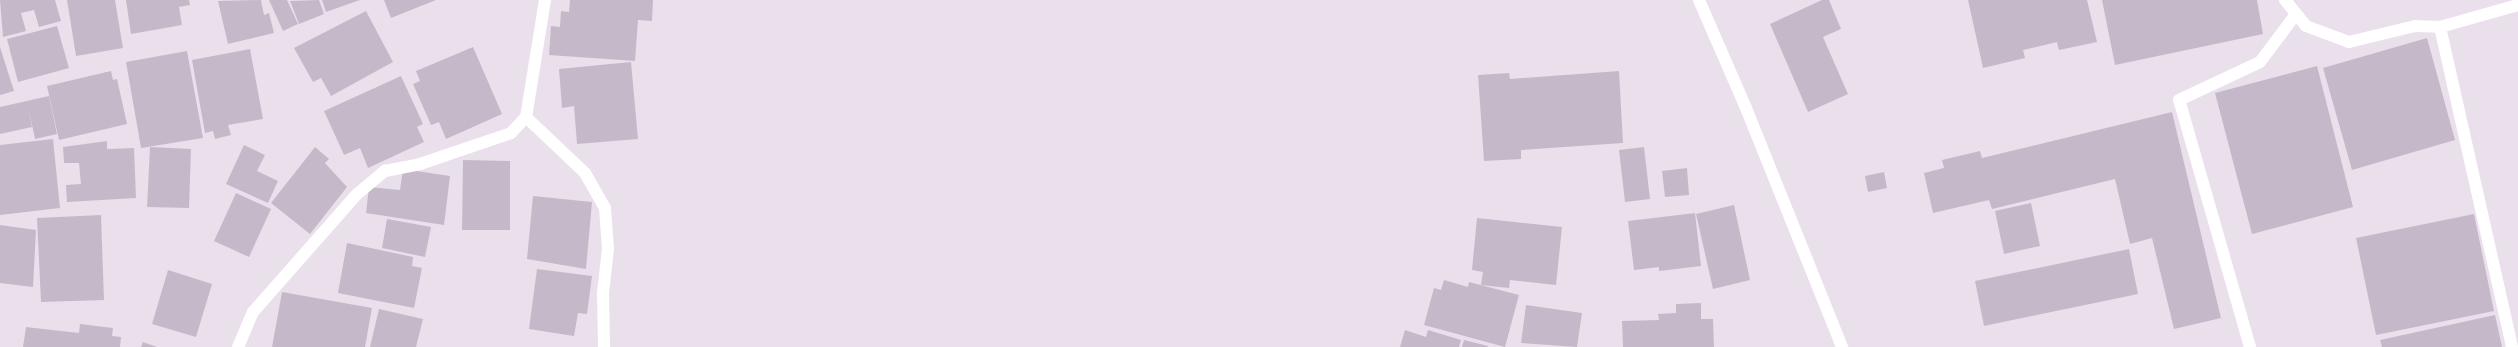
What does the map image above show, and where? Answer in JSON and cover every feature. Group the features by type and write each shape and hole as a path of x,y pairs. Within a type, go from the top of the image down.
{"street":[{"path":"238,347 253,312 356,195 385,171 420,164 511,133 526,117 545,0"},
{"path":"1699,0 1746,108 1842,347"},
{"path":"2285,0 2306,26 2349,42 2415,26 2440,27 2518,5"},
{"path":"2250,347 2179,100 2260,62 2296,14"},
{"path":"2440,27 2512,347"},
{"path":"526,117 585,173 606,208 608,249 603,293 604,347"}],"building":[{"path":"0,0 55,0 61,21 39,27 34,10 21,13 26,31 3,37"},
{"path":"67,0 115,0 123,48 76,56"},
{"path":"126,0 189,0 190,5 179,7 182,25 131,34"},
{"path":"261,0 264,15 269,13 274,33 228,44 218,1"},
{"path":"269,0 287,0 298,24 283,31"},
{"path":"319,0 324,14 299,24 290,1"},
{"path":"322,0 360,0 326,12"},
{"path":"384,0 436,0 391,18"},
{"path":"570,0 653,0 652,21 638,20 635,61 549,55 551,26 560,27 561,11 569,12"},
{"path":"1822,0 1829,0 1841,29 1823,37 1848,94 1808,112 1770,24"},
{"path":"1968,0 2087,0 2097,42 2059,50 2057,42 2023,50 2025,58 1983,68"},
{"path":"2102,0 2257,0 2263,34 2115,65"},
{"path":"366,11 393,62 331,96 321,78 313,82 294,48"},
{"path":"57,26 69,68 18,82 7,39"},
{"path":"2427,38 2455,140 2352,170 2323,68"},
{"path":"0,47 14,91 0,95"},
{"path":"473,47 502,114 446,139 439,122 431,125 413,84 420,81 416,71"},
{"path":"250,49 263,119 228,125 231,135 215,139 213,131 205,133 192,60"},
{"path":"187,51 203,138 141,148 126,62"},
{"path":"631,62 638,139 577,144 574,106 562,108 559,69"},
{"path":"2317,66 2353,207 2252,234 2215,93"},
{"path":"111,71 113,80 117,79 127,124 59,140 47,86"},
{"path":"1619,71 1623,143 1521,150 1521,159 1484,161 1478,75 1509,73 1510,79"},
{"path":"401,76 423,124 417,127 424,142 368,168 360,148 344,155 324,111"},
{"path":"49,96 57,134 35,139 28,106 32,127 0,134 0,107"},
{"path":"2172,112 2221,318 2174,329 2152,238 2130,244 2115,179 1992,209 1989,200 1933,213 1924,173 1944,168 1942,160 1980,151 1982,158"},
{"path":"53,139 60,208 0,215 0,145"},
{"path":"107,141 107,149 134,148 136,198 67,202 66,185 81,184 79,163 64,163 63,147"},
{"path":"244,145 265,155 257,171 278,181 268,203 226,184"},
{"path":"150,147 191,149 189,208 147,207"},
{"path":"315,147 329,159 325,163 347,187 310,234 271,203"},
{"path":"1644,147 1650,199 1625,202 1619,150"},
{"path":"463,160 510,161 510,230 462,230"},
{"path":"1687,168 1689,195 1665,197 1662,171"},
{"path":"403,169 450,176 444,225 366,213 369,187 400,190"},
{"path":"1884,172 1887,188 1868,192 1865,176"},
{"path":"236,193 271,209 249,257 214,241"},
{"path":"533,196 592,202 586,269 527,259"},
{"path":"2031,203 2040,246 2004,254 1995,211"},
{"path":"1734,205 1750,280 1713,289 1696,214"},
{"path":"1695,213 1701,266 1659,271 1659,267 1634,270 1628,221"},
{"path":"2474,214 2494,311 2376,335 2356,238"},
{"path":"101,215 104,300 41,302 37,218"},
{"path":"1477,218 1562,227 1556,285 1510,280 1509,288 1481,285 1483,272 1472,270"},
{"path":"387,219 431,227 425,257 382,248"},
{"path":"0,225 36,230 33,287 0,283"},
{"path":"347,243 413,257 412,266 422,268 414,308 338,293"},
{"path":"2129,249 2138,294 1984,326 1975,281"},
{"path":"537,269 592,276 587,314 578,313 574,336 529,329"},
{"path":"168,270 212,284 196,337 152,324"},
{"path":"1444,280 1468,287 1469,282 1519,295 1505,347 1424,325 1434,288 1441,290"},
{"path":"282,292 372,308 365,347 272,347"},
{"path":"1701,303 1701,319 1713,319 1714,347 1623,347 1622,321 1659,320 1658,314 1676,313 1676,304"},
{"path":"1526,305 1582,313 1577,347 1521,343"},
{"path":"379,309 423,319 416,347 370,347"},
{"path":"2495,315 2502,347 2382,347 2380,340"},
{"path":"80,324 113,328 112,336 121,337 120,347 23,347 26,327 79,333"},
{"path":"1405,330 1426,337 1428,330 1461,340 1459,347 1400,347"},
{"path":"1464,340 1488,346 1488,347 1462,347"},
{"path":"143,342 157,347 141,347"}]}
